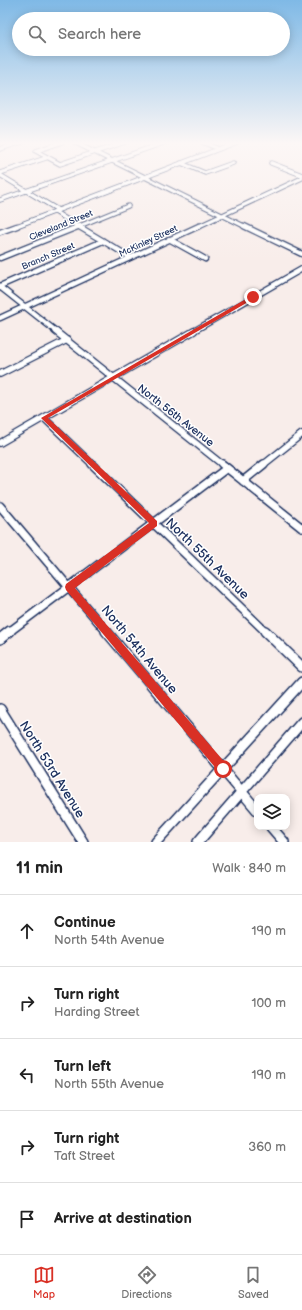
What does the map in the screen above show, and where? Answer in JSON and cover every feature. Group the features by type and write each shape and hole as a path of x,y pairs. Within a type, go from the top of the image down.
{"street":[{"path":"11,181 78,226 130,257"},
{"path":"0,200 54,181"},
{"path":"0,232 134,181"},
{"path":"154,181 302,254"},
{"name":"McKinley Street","path":"0,318 291,181"},
{"name":"Cleveland Street","path":"0,258 128,206"},
{"path":"169,239 205,259"},
{"name":"Branch Street","path":"0,286 103,241"},
{"path":"0,443 302,269"},
{"name":"North 56th Avenue","path":"0,286 24,307 302,528"},
{"path":"0,374 66,340"},
{"name":"North 55th Avenue","path":"44,418 302,667"},
{"path":"243,481 302,434"},
{"path":"0,639 227,468"},
{"name":"North 54th Avenue","path":"0,506 254,806"},
{"path":"156,842 302,682"},
{"name":"North 53rd Avenue","path":"0,709 83,842"},
{"path":"198,842 302,722"},
{"path":"274,830 284,842"}],"route":[{"path":"223,769 69,587 154,524 44,418 253,297"}]}
